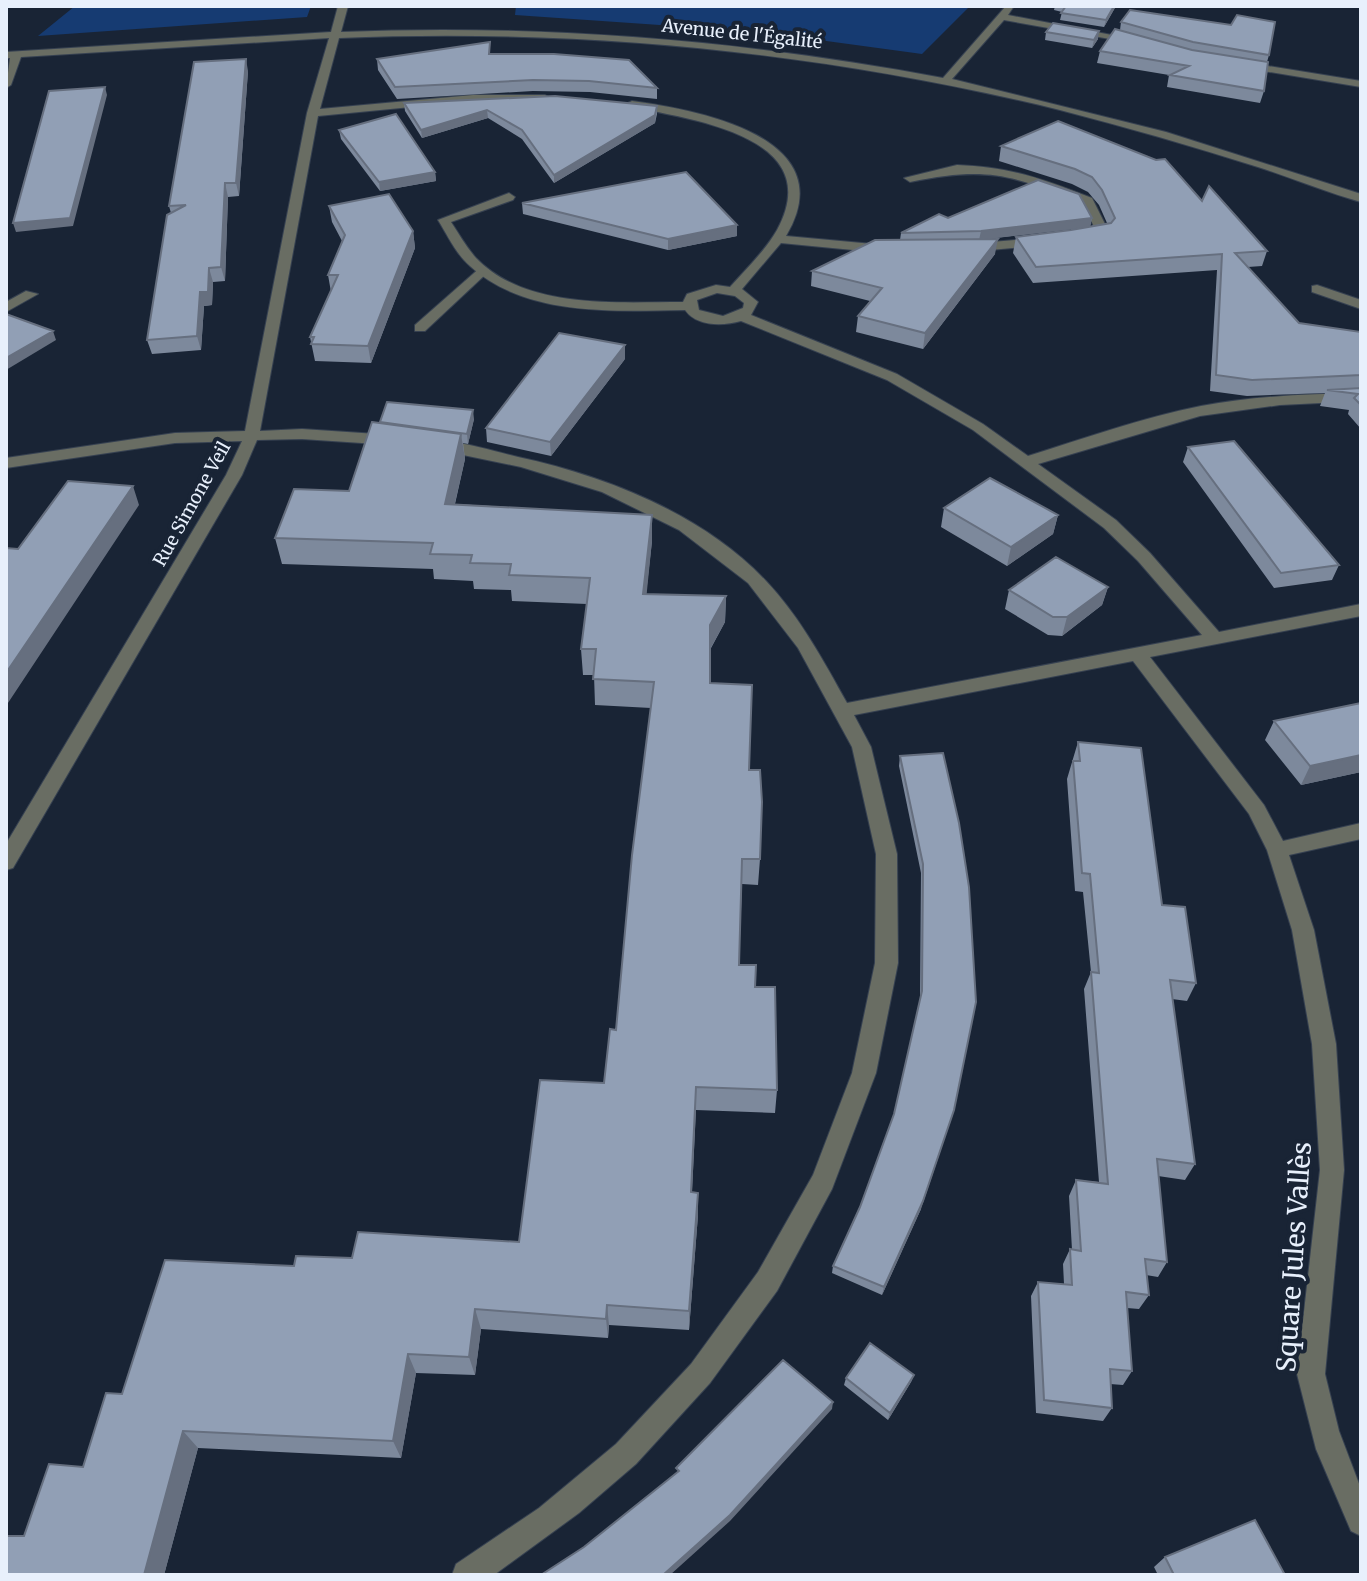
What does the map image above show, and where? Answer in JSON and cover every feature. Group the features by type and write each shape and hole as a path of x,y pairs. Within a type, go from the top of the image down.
{"street":[{"name":"Rue Simone Veil","path":"6,862 234,475 252,435 313,113 343,6"},
{"path":"947,79 1011,6"},
{"path":"1001,17 1120,36 1153,46"},
{"name":"Avenue de l'Égalité","path":"11,55 333,34 516,33 651,40 818,58 947,79 1183,138 1361,198"},
{"path":"6,85 11,55"},
{"path":"1235,64 1361,84"},
{"path":"313,113 473,98 559,98"},
{"path":"618,102 715,118 748,132 766,145 787,170 792,186 790,215 777,239 734,290"},
{"path":"910,178 944,170 980,168 1010,173 1088,201 1103,232 953,249"},
{"path":"509,197 444,220 466,255 482,270 510,285 559,300 614,306 689,306"},
{"path":"777,239 895,250"},
{"path":"420,328 482,270"},
{"path":"716,289 734,290 751,302 750,309 741,316 725,320 706,318 693,312 689,306 692,297 716,289"},
{"path":"1317,289 1361,305"},
{"path":"6,308 31,294"},
{"path":"741,316 830,350 932,398 1027,462 1110,524 1144,557 1215,638"},
{"path":"1027,462 1202,411 1282,401 1361,397"},
{"path":"6,463 175,438 336,435 420,444 514,462 591,484 656,508 729,557 767,594 818,662 861,740 881,815 889,880 886,966 876,1026 848,1125 824,1180 769,1280 664,1414 582,1494 467,1575"},
{"path":"847,710 1361,610"},
{"name":"Square Jules Vallès","path":"1137,653 1257,810 1277,850 1306,944 1329,1088 1332,1170 1311,1374 1317,1406 1337,1470 1361,1521"},
{"path":"1277,850 1361,831"}],"shaded area":[{"path":"75,6 311,6 307,17 38,36"},
{"path":"516,6 970,6 922,54 761,32 515,15"}],"building":[{"path":"1066,6 1114,6 1106,20 1061,13"},
{"path":"1130,10 1231,25 1237,15 1275,22 1269,55 1193,42 1121,22"},
{"path":"1053,23 1099,31 1094,40 1046,32"},
{"path":"1115,29 1192,50 1268,62 1264,91 1170,75 1189,66 1100,51"},
{"path":"490,42 489,54 554,54 629,60 657,88 589,81 533,80 395,87 377,59"},
{"path":"246,59 236,183 225,183 221,267 209,268 208,292 200,292 197,336 147,340 167,215 186,205 169,206 194,62"},
{"path":"105,87 70,218 13,223 49,91"},
{"path":"555,96 657,106 655,115 554,175 522,130 487,110 421,130 404,103"},
{"path":"396,114 435,172 379,182 339,130"},
{"path":"1058,121 1156,160 1165,159 1202,201 1209,186 1267,251 1235,253 1299,323 1361,332 1361,375 1252,380 1216,375 1222,254 1036,267 1016,237 1111,223 1115,218 1092,177 1001,146"},
{"path":"686,172 737,225 668,239 522,203"},
{"path":"1038,180 1079,194 1092,218 981,231 901,233 939,214 948,218"},
{"path":"389,194 413,231 368,346 311,344 314,337 310,337 338,275 328,275 345,235 329,206"},
{"path":"998,239 925,333 858,316 882,288 812,271 875,240"},
{"path":"6,314 53,331 6,358"},
{"path":"559,333 625,345 550,442 486,428"},
{"path":"1361,388 1361,405 1354,398 1358,394 1327,390"},
{"path":"387,402 473,410 467,434 380,422"},
{"path":"372,422 461,434 445,504 652,515 643,594 726,596 710,625 710,683 752,685 749,770 760,770 762,802 760,859 742,859 739,965 756,965 755,987 775,987 777,1090 696,1087 691,1192 698,1193 689,1311 607,1305 606,1319 475,1309 469,1357 408,1354 393,1441 183,1431 144,1575 6,1575 6,1536 24,1536 49,1464 83,1467 106,1393 122,1394 165,1260 294,1266 296,1256 352,1258 358,1232 519,1242 540,1080 604,1083 610,1029 616,1030 632,855 654,682 593,679 596,649 581,649 590,578 509,575 511,564 470,563 472,555 430,554 433,543 275,538 294,489 349,491"},
{"path":"1234,441 1339,565 1281,573 1188,447"},
{"path":"990,478 1058,515 1011,547 944,508"},
{"path":"68,481 133,486 6,673 6,548 18,549"},
{"path":"1056,557 1108,587 1067,617 1053,617 1009,590"},
{"path":"1361,703 1361,755 1310,766 1274,721"},
{"path":"1078,742 1141,748 1162,905 1185,907 1196,983 1170,980 1195,1164 1157,1159 1167,1262 1145,1259 1149,1295 1126,1292 1132,1371 1110,1369 1112,1408 1044,1400 1038,1282 1072,1285 1070,1249 1081,1251 1076,1180 1108,1184 1091,972 1099,973 1090,874 1082,873 1073,761 1080,761"},
{"path":"943,753 969,887 976,1002 954,1110 923,1201 884,1287 833,1266 860,1207 894,1114 922,991 923,864 900,756"},
{"path":"870,1343 914,1375 890,1413 846,1378"},
{"path":"783,1360 833,1402 730,1515 663,1575 541,1575 584,1547 679,1471 676,1468"},
{"path":"1255,1520 1285,1575 1174,1575 1165,1557"}]}
